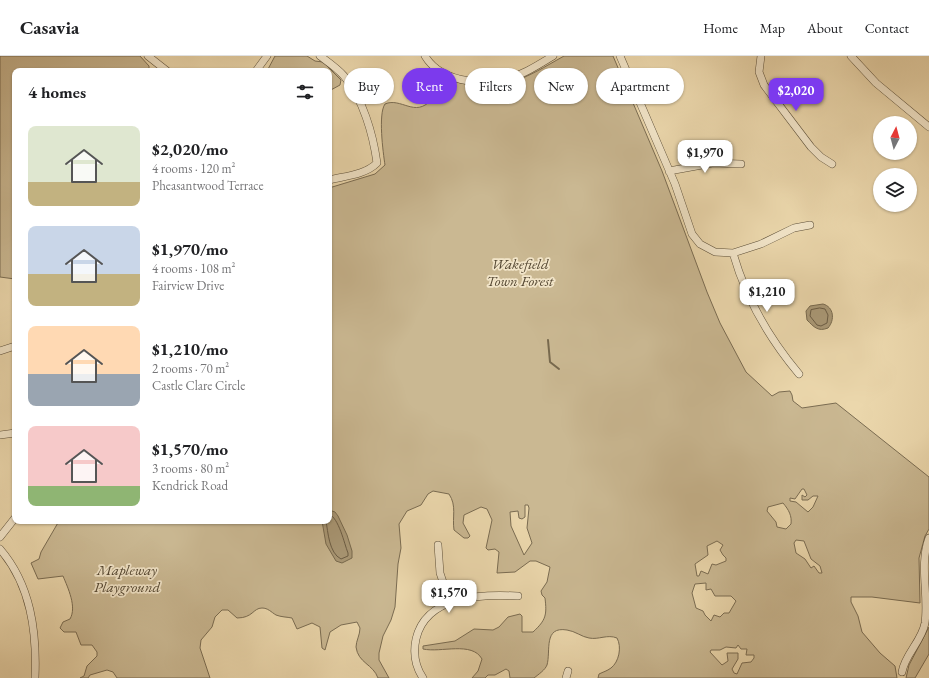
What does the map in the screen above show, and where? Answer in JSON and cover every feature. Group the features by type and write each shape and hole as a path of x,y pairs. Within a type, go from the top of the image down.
{"street":[{"path":"148,56 163,68"},
{"path":"258,68 267,56"},
{"path":"320,56 341,73 351,86 369,124 377,163 372,168 360,173 332,179"},
{"path":"425,56 434,68 445,74 468,80 487,82 507,79 518,75 553,56"},
{"path":"620,56 669,171 692,234 697,242 703,247 715,252 733,253 761,244 794,228 810,225"},
{"path":"761,56 759,72 764,85 811,148 832,164"},
{"path":"851,56 885,90 929,127"},
{"path":"669,171 713,163 741,164"},
{"path":"733,253 740,279 753,308 781,353 799,374"},
{"path":"0,351 12,347"},
{"path":"0,435 12,433"},
{"path":"0,537 12,522"},
{"path":"902,672 905,661 925,625 925,556 929,538"},
{"path":"438,545 440,573 450,603"},
{"path":"0,549 16,571 28,602 34,637 35,678"},
{"path":"422,678 416,660 415,649 418,634 429,616 436,610 450,603 482,595 518,596"}],"green space":[{"path":"0,56 140,56 149,68 12,68 12,279 0,277"},
{"path":"275,56 307,56 315,61 323,62 329,68 269,68"},
{"path":"564,56 613,56 618,68 596,68 596,104 633,104 662,171 720,323 746,372 772,396 779,392 790,391 793,401 802,408 836,403 929,477 929,529 925,536 919,558 920,603 872,597 851,597 851,602 858,616 862,632 880,653 895,666 897,678 598,678 599,674 614,665 618,658 619,642 617,638 589,638 567,630 559,630 554,632 551,636 546,667 534,678 510,678 509,671 506,669 495,675 488,675 485,678 472,678 478,671 482,659 471,650 430,650 423,649 423,646 455,641 474,629 493,630 499,627 508,617 520,614 522,616 522,632 533,632 541,624 545,617 545,598 541,591 547,582 550,567 536,561 530,561 515,572 497,573 499,552 495,549 488,550 486,548 492,520 487,509 481,507 464,515 463,523 470,536 468,538 464,538 454,530 454,507 449,494 433,491 428,494 421,505 407,511 399,524 401,548 398,564 395,607 391,620 383,636 379,653 379,660 389,678 378,678 376,673 357,652 356,647 360,628 357,622 341,625 330,632 325,650 322,648 320,627 312,623 297,629 292,618 278,616 268,609 259,608 250,615 242,618 237,618 228,610 222,610 215,617 212,627 201,640 200,648 210,678 117,678 113,672 107,670 90,675 88,678 80,678 84,676 87,666 97,656 97,652 92,645 81,645 76,632 64,632 60,628 63,622 70,619 73,609 71,598 63,576 38,579 31,563 39,559 41,552 57,524 332,524 332,187 375,174 385,165 381,124 385,104 397,103 419,107 426,104 457,104 457,82 465,84 465,104 526,104 526,76 534,72 534,104 588,104 588,68 542,68","holes":["802,489 804,489 807,495 805,497 802,495 802,500 808,500 813,496 818,496 813,507 808,512 796,502 790,501 790,498 795,499","783,503 790,513 791,518 791,524 786,529 777,527 776,522 767,511 768,507","525,505 528,505 529,508 527,528 532,543 524,555 511,526 510,512 518,511 519,518 522,519 525,517","796,540 804,541 811,559 820,566 822,573 819,573 814,566 811,568 805,559 796,553 794,543","717,541 723,545 720,550 726,558 726,561 716,565 712,564 708,574 701,571 699,576 697,576 695,564 708,555 707,546","706,583 706,590 711,589 715,596 731,596 736,601 729,613 724,613 720,617 714,615 711,621 703,611 696,608 692,593 695,584","738,645 741,649 747,649 746,655 754,655 754,658 751,662 742,663 737,674 734,673 732,669 738,659 738,653 727,653 728,661 722,665 710,652 711,650 720,650 726,647 736,648"]},
{"path":"332,71 341,80 340,85 332,89"},
{"path":"929,627 929,654 915,678 906,678 909,665"}],"water":[{"path":"823,304 831,311 832,321 828,328 819,329 814,327 807,320 806,311 810,306"},
{"path":"332,511 338,516 347,535 352,551 352,558 342,563 336,561 326,544 323,524 332,524"}],"waterway":[{"path":"548,340 550,362 559,369"}],"park label":[{"name":"Wakefield Town Forest","path":"520,272"},
{"name":"Mapleway Playground","path":"127,578"}]}
